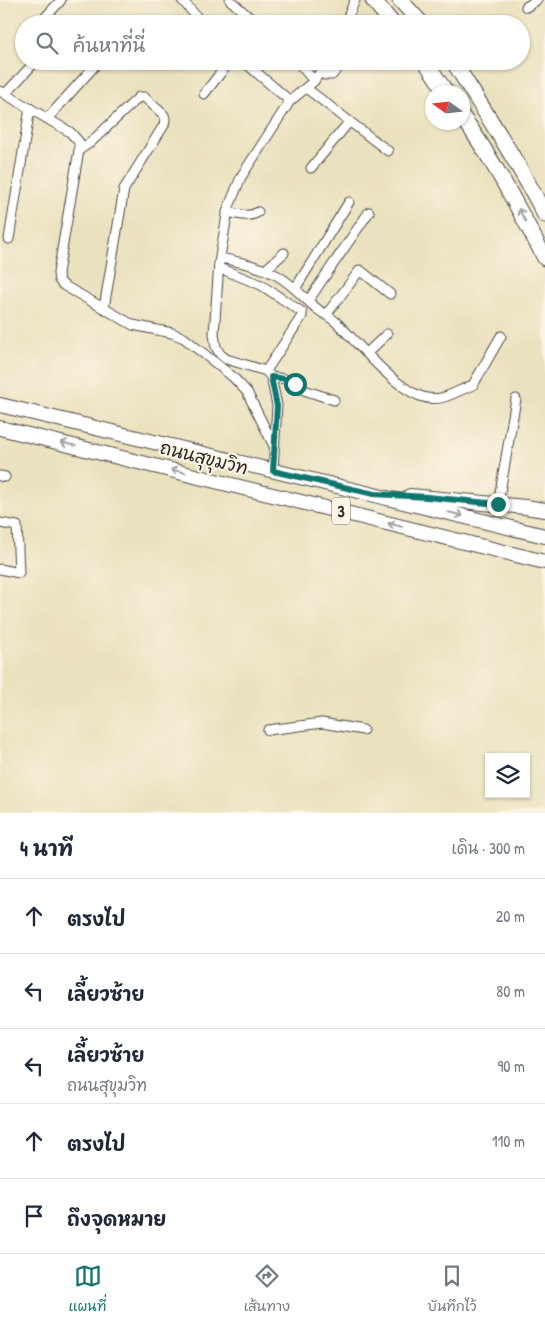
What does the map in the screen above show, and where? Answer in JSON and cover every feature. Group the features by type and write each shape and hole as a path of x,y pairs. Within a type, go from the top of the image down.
{"highway":[{"path":"373,0 386,15"},
{"path":"400,0 414,15"},
{"path":"431,70 441,85"},
{"path":"459,70 527,180 545,215"},
{"path":"476,135 493,124"},
{"path":"470,127 545,258"}],"main road":[{"name":"ถนนสุขุมวิท","path":"0,405 545,536"},
{"name":"ถนนสุขุมวิท","path":"0,428 545,562"},
{"path":"116,455 121,434"},
{"path":"374,494 427,497 545,510"}],"street":[{"path":"47,15 61,0"},
{"path":"182,0 194,15"},
{"path":"230,0 247,15"},
{"path":"349,15 355,0"},
{"path":"526,7 537,0"},
{"path":"26,70 3,92 76,137 79,142 58,273 63,285 133,325 172,333 184,338 196,347 233,377 248,392 274,446"},
{"path":"47,119 92,70"},
{"path":"204,94 223,70"},
{"path":"254,70 290,101"},
{"path":"305,70 314,81"},
{"path":"334,400 304,390 285,379 226,359 216,347 214,334 220,258 228,212 241,177 290,101 314,81 320,72 325,75 332,75 336,70"},
{"path":"306,88 388,151"},
{"path":"79,150 92,142 139,97 144,97 164,115 164,125 124,189 104,308"},
{"path":"9,239 30,108"},
{"path":"310,168 349,122"},
{"path":"295,289 349,202"},
{"path":"228,212 249,216 258,212"},
{"path":"308,301 369,212"},
{"path":"265,270 284,253"},
{"path":"220,258 254,266 278,276 336,322 366,353 404,387 424,398 447,398 473,386 501,336"},
{"path":"219,268 261,285 302,312 302,316 269,374 277,406 273,471"},
{"path":"326,315 360,270 390,294"},
{"path":"366,353 387,334"},
{"path":"498,504 516,399"},
{"path":"0,522 17,526 19,573 0,569"},
{"path":"268,730 322,723 363,730"}],"route":[{"path":"295,384 285,379 271,377 277,406 273,471 374,494 498,504"}]}
